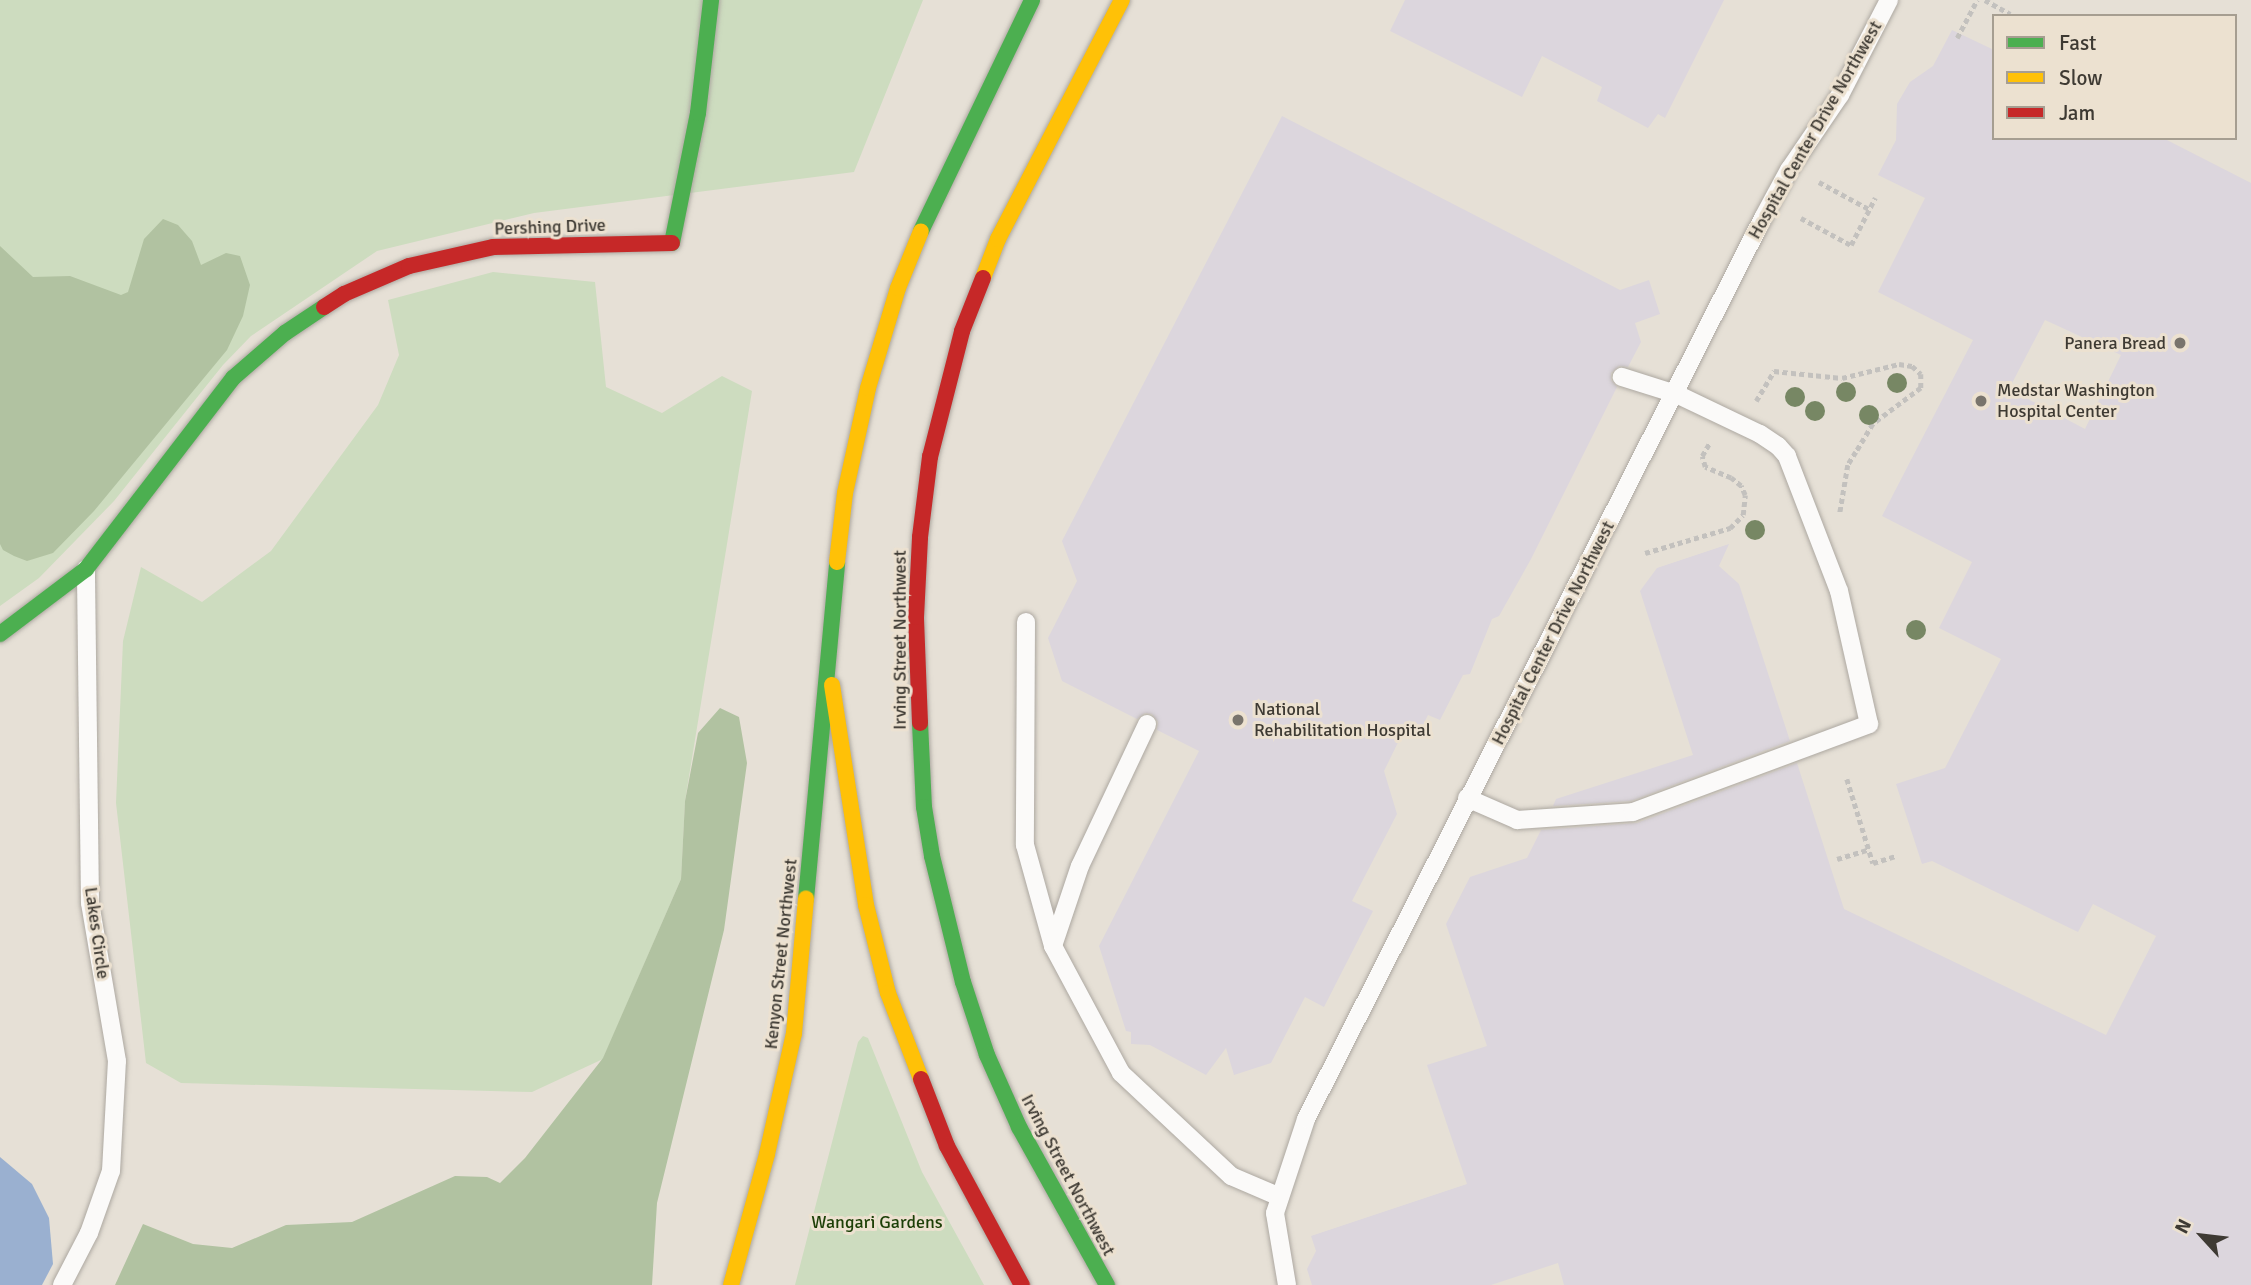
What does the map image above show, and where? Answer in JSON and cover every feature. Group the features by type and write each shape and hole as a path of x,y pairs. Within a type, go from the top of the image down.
{"main road":[{"name":"Pershing Drive","path":"0,634 86,569 233,378 285,333 344,294 409,266 493,247 672,243 698,113 711,0"},
{"path":"1022,1285 947,1146 888,993 861,878 829,662 845,493 882,336 929,211 1032,0"},
{"name":"Irving Street Northwest","path":"1107,1285 1019,1127 987,1055 963,982 932,856 924,807 916,618 920,537 930,457 962,331 998,239 1122,0"},
{"name":"Kenyon Street Northwest","path":"731,1285 767,1154 794,1033 829,662"}],"lane":[{"name":"Hospital Center Drive Northwest","path":"1287,1285 1275,1213 1306,1119 1788,170 1840,95 1889,0"},
{"path":"1467,799 1517,820 1633,811 1869,724 1839,591 1787,456 1778,446 1759,434 1676,394 1622,377"},
{"name":"Lakes Circle","path":"62,1285 89,1233 111,1171 117,1062 90,902 86,569"},
{"path":"1026,622 1025,845 1053,946 1121,1073 1231,1175 1280,1197"},
{"path":"1053,946 1080,866 1147,724"}],"path":[{"path":"1957,38 1977,0"},
{"path":"1984,0 2008,14"},
{"path":"1819,182 1869,209"},
{"path":"1801,218 1851,245 1875,198"},
{"path":"1756,402 1773,372 1842,379 1899,365 1912,366 1921,374 1921,388 1873,424 1848,465 1838,521"},
{"path":"1645,553 1730,528 1743,515 1745,495 1741,486 1731,478 1705,467 1702,456 1712,438"},
{"path":"1847,779 1873,863 1896,856"},
{"path":"1837,859 1869,849"}],"green space":[{"path":"0,0 923,0 854,172 534,213 377,251 251,336 223,365 114,501 39,578 0,606"},
{"path":"163,219 178,225 192,241 201,265 226,253 240,256 250,285 243,316 227,350 94,511 53,553 27,561 14,556 3,550 0,544 0,246 33,277 70,276 121,295 128,292 144,239"},
{"path":"493,272 595,282 606,387 662,413 722,376 752,391 685,801 681,879 603,1059 532,1092 181,1083 146,1063 116,803 123,641 141,567 202,602 271,551 378,405 399,355 388,300"},
{"path":"720,708 739,717 747,763 724,930 657,1203 652,1285 115,1285 143,1224 193,1244 232,1248 286,1225 352,1222 455,1176 487,1177 500,1183 525,1158 603,1058 681,879 685,801 698,733"},
{"name":"Wangari Gardens","path":"863,1036 868,1038 922,1172 984,1285 795,1285 858,1042"}],"water":[{"path":"0,1157 32,1184 49,1218 53,1264 42,1285 0,1285"}],"building":[{"path":"1405,0 1724,0 1665,118 1658,114 1648,128 1597,101 1602,87 1542,56 1522,97 1390,31"},
{"name":"Medstar Washington Hospital Center","path":"1952,30 1992,49 1992,140 2167,140 2251,183 2251,1285 1564,1285 1558,1263 1491,1285 1312,1285 1307,1269 1316,1251 1311,1236 1467,1184 1427,1065 1487,1046 1446,924 1470,877 1527,858 1541,830 1637,823 1797,763 1844,909 2106,1035 2156,936 2093,904 2078,932 1932,861 1922,864 1896,784 1945,768 2001,659 1939,628 1972,562 1882,516 1973,340 1878,292 1925,198 1878,175 1896,140 1897,104 1910,82 1933,66","holes":["2045,320 2121,355 2085,429 2009,389"]},
{"path":"1282,116 1620,290 1649,280 1660,314 1635,323 1641,342 1628,367 1619,366 1611,373 1611,380 1617,387 1531,559 1499,616 1492,619 1470,674 1463,675 1440,720 1428,715 1422,727 1409,720 1384,771 1397,814 1352,901 1373,911 1324,1007 1305,997 1271,1063 1234,1075 1226,1048 1206,1075 1150,1045 1131,1044 1131,1032 1126,1031 1099,946 1199,751 1157,730 1158,722 1152,714 1145,713 1137,719 1062,681 1048,638 1077,581 1062,541"},
{"path":"1729,544 1719,566 1739,584 1790,741 1631,801 1553,806 1556,799 1693,755 1640,591 1657,568"}],"traffic: fast":[{"path":"672,243 698,113 711,0"},
{"path":"921,231 1032,0"},
{"path":"0,634 86,569 233,378 285,333 324,307"},
{"path":"806,899 837,562"},
{"path":"920,723 924,807 932,856 963,982 987,1055 1019,1127 1107,1285"}],"traffic: slow":[{"path":"983,278 998,239 1122,0"},
{"path":"837,562 845,493 868,388 898,288 921,231"},
{"path":"832,685 866,905 888,993 921,1079"},
{"path":"731,1285 767,1154 794,1033 806,899"}],"traffic: jam":[{"path":"324,307 344,294 409,266 493,247 672,243"},
{"path":"920,723 916,617 920,537 930,457 962,331 983,278"},
{"path":"921,1079 947,1146 1022,1285"}],"place":[{"name":"Panera Bread","path":"2180,343"},
{"name":"Medstar Washington Hospital Center","path":"1981,401"},
{"name":"National Rehabilitation Hospital","path":"1238,720"}]}
